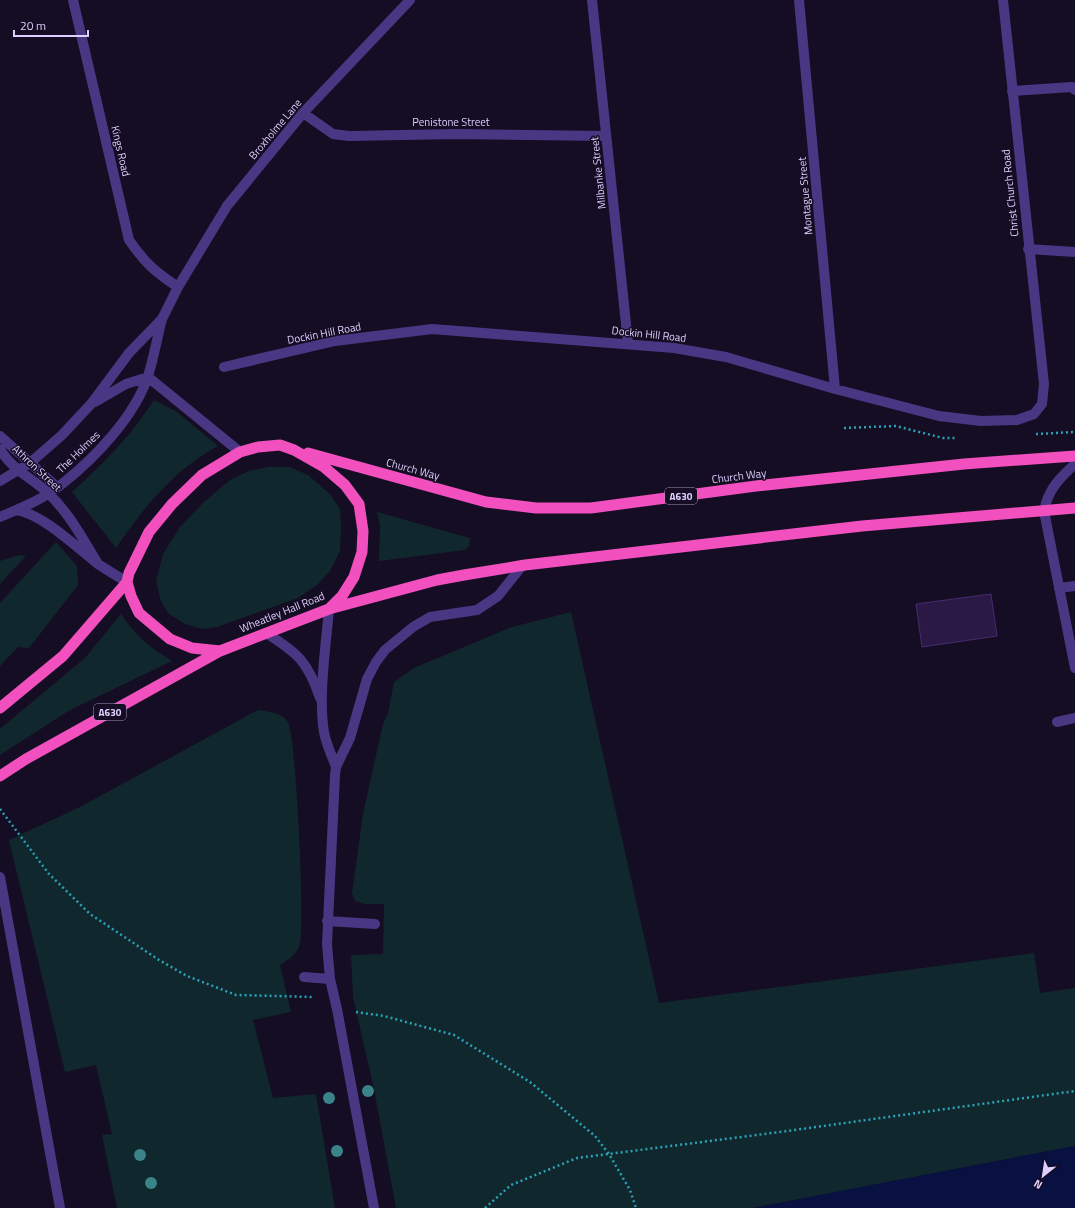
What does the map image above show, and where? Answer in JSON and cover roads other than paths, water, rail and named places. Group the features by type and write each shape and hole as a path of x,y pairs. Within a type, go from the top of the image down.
{"highway":[{"name":"Wheatley Hall Road","path":"0,708 63,656 127,582 129,573 149,532 172,504 202,475 240,452 258,447 280,445 294,450 324,467 345,485 359,504 362,531 362,552 354,577 342,596 329,609 220,651 26,759 0,776"},
{"name":"Church Way","path":"294,450 486,502 536,508 591,508 756,486 964,464 1075,456"},
{"path":"329,609 437,580 522,566 862,526 1075,508"},
{"name":"Wheatley Hall Road","path":"127,582 131,596 140,613 170,639 192,648 220,651"}],"street":[{"name":"Kings Road","path":"73,0 129,240 143,260 155,272 178,287"},
{"name":"Broxholme Lane","path":"178,287 227,206 303,113 410,0"},
{"name":"Milbanke Street","path":"592,0 628,343"},
{"name":"Montague Street","path":"799,0 835,389"},
{"name":"Christ Church Road","path":"1003,0 1028,249 1044,384"},
{"path":"1012,91 1072,87 1075,90"},
{"name":"Penistone Street","path":"303,113 332,134 349,136 456,134 606,136"},
{"path":"1028,249 1075,252"},
{"name":"The Holmes","path":"0,517 16,510 57,487 93,455 123,424 148,377 162,319 178,287"},
{"name":"The Holmes","path":"0,481 30,463 62,436 91,404 129,353 162,319"},
{"name":"Dockin Hill Road","path":"224,367 335,340 432,329 628,343 674,348 726,357 835,389 939,416 981,421 1017,420 1034,414 1042,404 1044,384"},
{"name":"The Holmes","path":"91,404 126,384 148,377"},
{"path":"148,377 240,452"},
{"name":"Athron Street","path":"0,436 57,487"},
{"name":"Athron Street","path":"0,449 4,457 18,470 48,493 69,518 98,564"},
{"path":"1075,464 1060,478 1047,497 1044,510 1075,668"},
{"path":"16,510 25,511 42,520 77,545 98,564 127,582"},
{"path":"374,1208 337,1009 330,979 327,920 336,771 350,738 367,679 376,662 385,650 413,627 430,617 477,610 498,596 522,566"},
{"path":"1059,588 1075,586"},
{"path":"329,609 322,704 324,733 336,771"},
{"path":"266,634 294,651 304,662 313,676 322,704"},
{"path":"1057,722 1075,718"},
{"path":"0,877 60,1208"},
{"path":"327,920 374,924"},
{"path":"304,977 330,979"}]}
